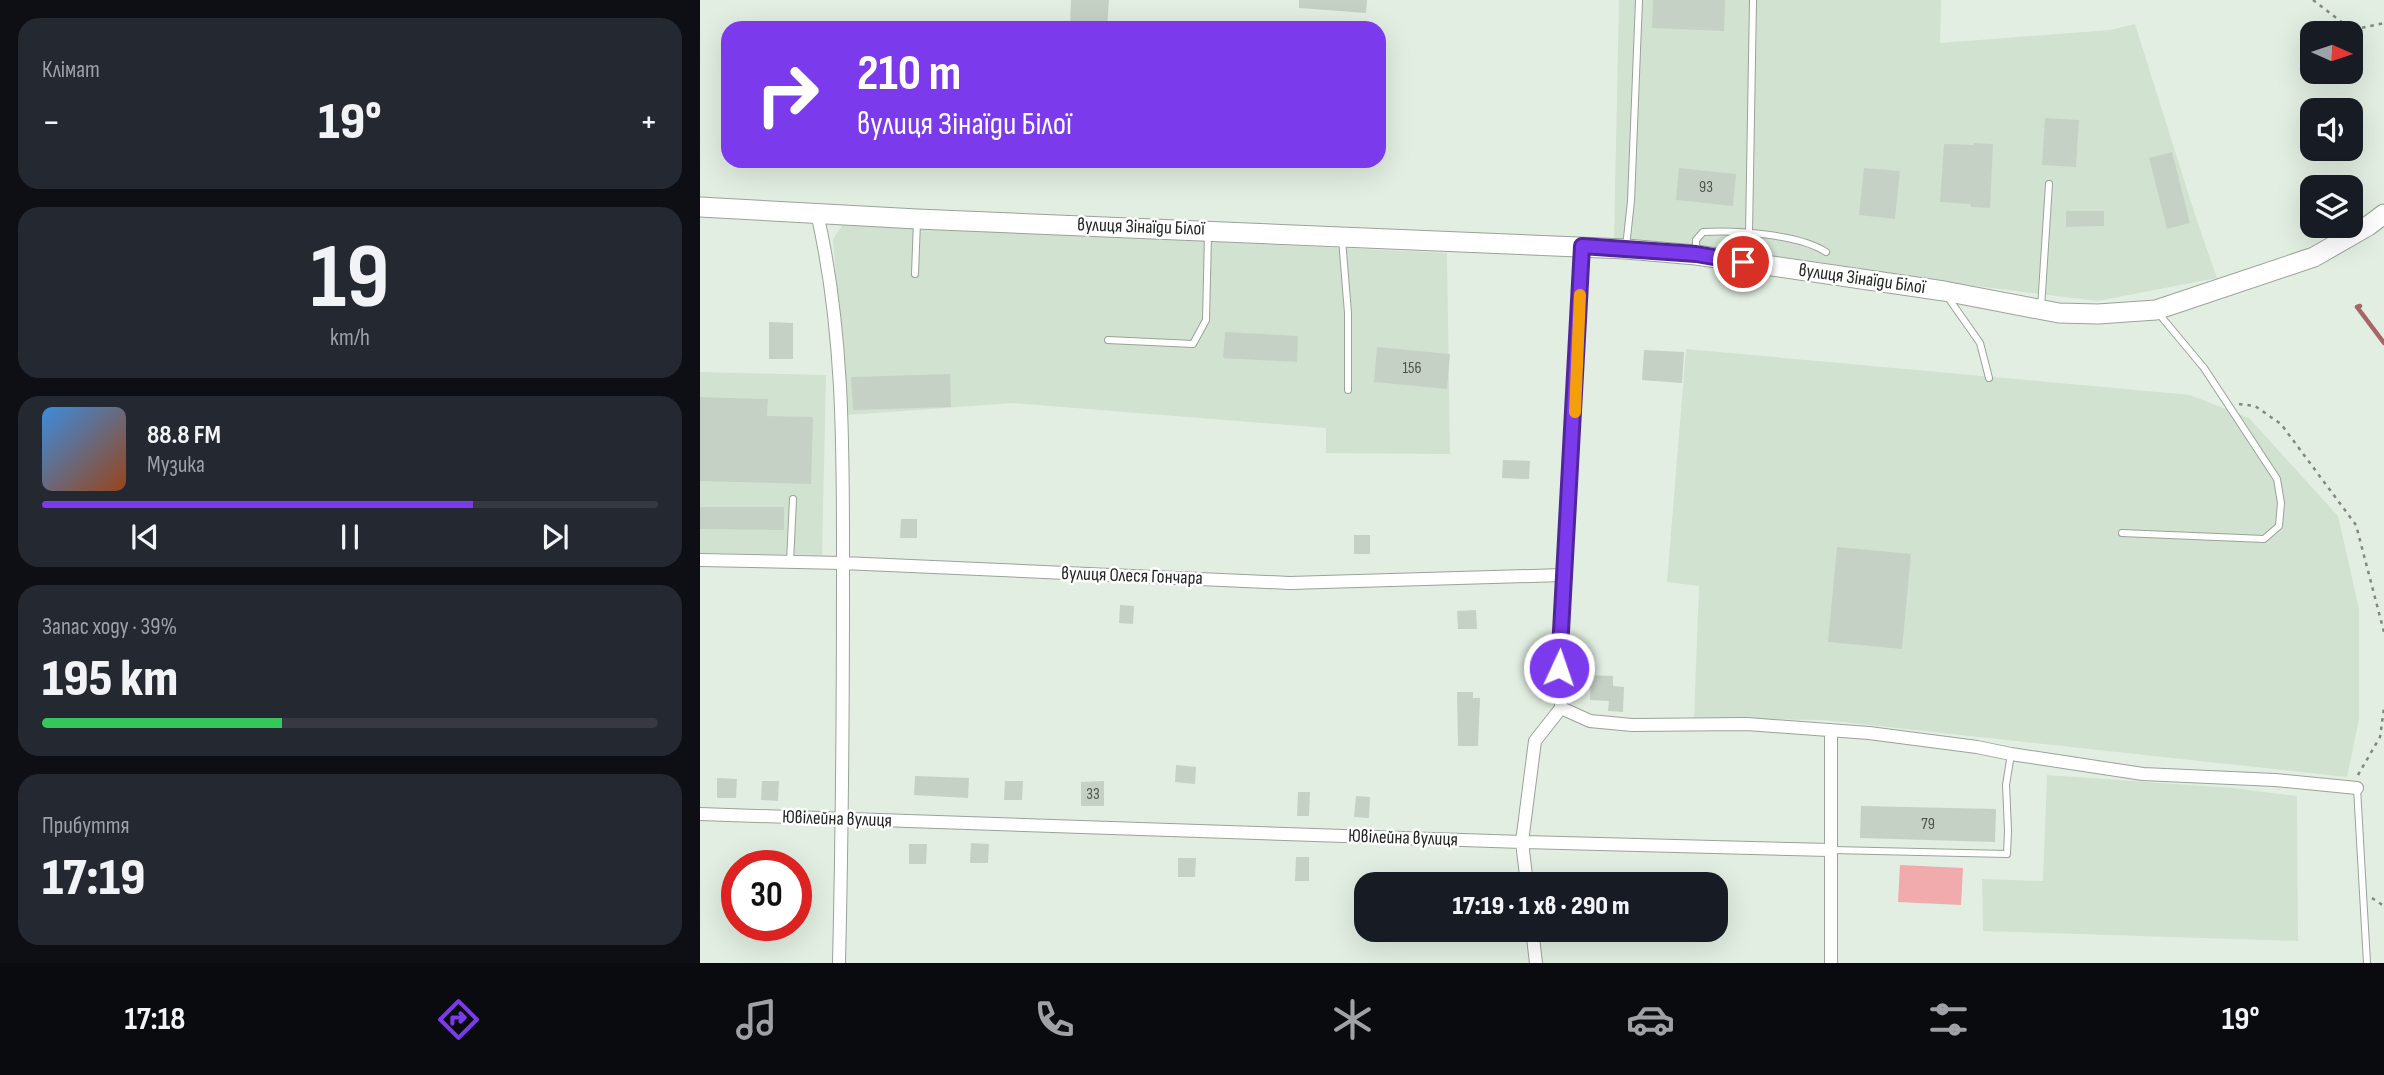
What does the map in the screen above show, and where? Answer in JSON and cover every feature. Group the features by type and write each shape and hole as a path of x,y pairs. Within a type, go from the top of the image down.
{"street":[{"name":"вулиця Зінаїди Білої","path":"700,207 917,219 1626,248 1696,254 1944,291 2059,313 2098,314 2156,310 2314,257 2384,214"},
{"path":"817,213 829,265 841,375 843,563 839,963"},
{"path":"1526,872 1522,842 1535,741 1561,708 1559,668 1563,575 1576,397 1582,246"},
{"name":"вулиця Олеся Гончара","path":"700,560 843,563 1290,583 1563,575"},
{"path":"1561,708 1590,721 1632,725 1747,724 1830,730 1977,747 2143,774 2275,780 2357,788"},
{"path":"1830,730 1831,963"},
{"name":"Ювілейна вулиця","path":"700,814 1830,850"},
{"path":"1534,942 1536,963"}],"lane":[{"path":"1626,248 1631,201 1639,0"},
{"path":"1749,233 1753,0"},
{"path":"2041,309 2049,184"},
{"path":"915,274 917,219"},
{"path":"1108,340 1193,344 1206,320 1208,230"},
{"path":"1696,254 1696,240 1703,232 1727,231 1797,240 1826,252"},
{"path":"1342,237 1348,313 1349,390"},
{"path":"1944,291 1980,344 1989,378"},
{"path":"2122,533 2264,539 2279,526 2281,503 2277,479 2228,403 2176,332 2156,310"},
{"path":"790,562 793,499"},
{"name":"Ювілейна вулиця","path":"1830,850 2007,854 2006,785 2011,754"},
{"path":"2357,788 2367,963"}],"path":[{"path":"2313,0 2351,30 2384,23"},
{"path":"2228,403 2255,406 2281,424 2356,525 2384,632"},
{"path":"2357,788 2358,776 2380,737 2384,708"}],"shaded area":[{"path":"1619,0 1941,0 1940,43 2110,30 2135,24 2217,278 2097,301 1614,241"},
{"path":"843,224 1447,253 1450,454 1326,453 1326,428 1013,403 847,415 833,239"},
{"path":"1686,349 2190,395 2249,418 2338,516 2359,609 2359,719 2347,777 1824,720 1694,718 1699,586 1667,582"},
{"path":"700,372 826,375 822,555 700,553"},
{"path":"2047,775 2233,788 2297,796 2298,941 1983,931 1982,879 2043,881"},
{"path":"1900,865 1963,868 1961,905 1898,902"}],"building":[{"path":"1071,0 1109,0 1108,21 1070,21"},
{"path":"1299,0 1367,0 1366,13 1299,8"},
{"path":"1653,0 1725,0 1724,31 1652,28"},
{"path":"2045,118 2079,120 2076,167 2042,165"},
{"path":"1944,144 1993,144 1990,208 1940,202"},
{"path":"2172,152 2190,223 2167,229 2149,158"},
{"path":"1679,168 1736,174 1733,206 1676,200"},
{"path":"1864,168 1900,171 1895,219 1859,215"},
{"path":"2066,211 2104,211 2104,226 2066,227"},
{"path":"769,322 793,323 793,359 769,359"},
{"path":"1225,332 1298,336 1297,362 1223,358"},
{"path":"1377,347 1450,354 1447,389 1374,382"},
{"path":"1644,350 1684,352 1682,383 1642,380"},
{"path":"950,374 951,407 853,410 851,377"},
{"path":"700,397 768,399 767,416 813,417 811,484 700,481"},
{"path":"1503,460 1530,461 1529,479 1502,478"},
{"path":"700,507 784,507 784,530 700,529"},
{"path":"901,519 917,519 917,538 900,538"},
{"path":"1354,535 1370,535 1370,554 1354,554"},
{"path":"1837,547 1911,554 1902,649 1828,642"},
{"path":"1120,605 1134,606 1133,624 1119,623"},
{"path":"1476,610 1477,629 1458,629 1457,611"},
{"path":"1591,675 1613,676 1613,686 1624,687 1623,712 1608,711 1609,701 1590,700"},
{"path":"1457,692 1473,692 1473,698 1480,698 1478,746 1458,746"},
{"path":"1176,765 1196,767 1195,784 1175,782"},
{"path":"915,776 969,778 968,798 914,795"},
{"path":"717,778 737,779 736,798 717,798"},
{"path":"762,781 779,781 778,801 761,800"},
{"path":"1005,781 1023,781 1022,800 1004,800"},
{"path":"1104,781 1104,806 1081,806 1081,782"},
{"path":"1298,792 1310,792 1309,816 1297,816"},
{"path":"1356,796 1370,797 1369,818 1354,817"},
{"path":"1861,806 1996,809 1995,842 1860,838"},
{"path":"971,843 989,844 988,863 970,863"},
{"path":"909,844 927,844 926,864 909,864"},
{"path":"1296,857 1309,857 1309,881 1295,881"},
{"path":"1178,858 1196,858 1195,877 1178,877"}],"waterway":[{"path":"2360,306 2357,307 2384,343"}],"slow traffic":[{"path":"1575,412 1580,295"}],"route":[{"path":"1559,668 1576,397 1582,246 1696,254 1743,262"}]}
